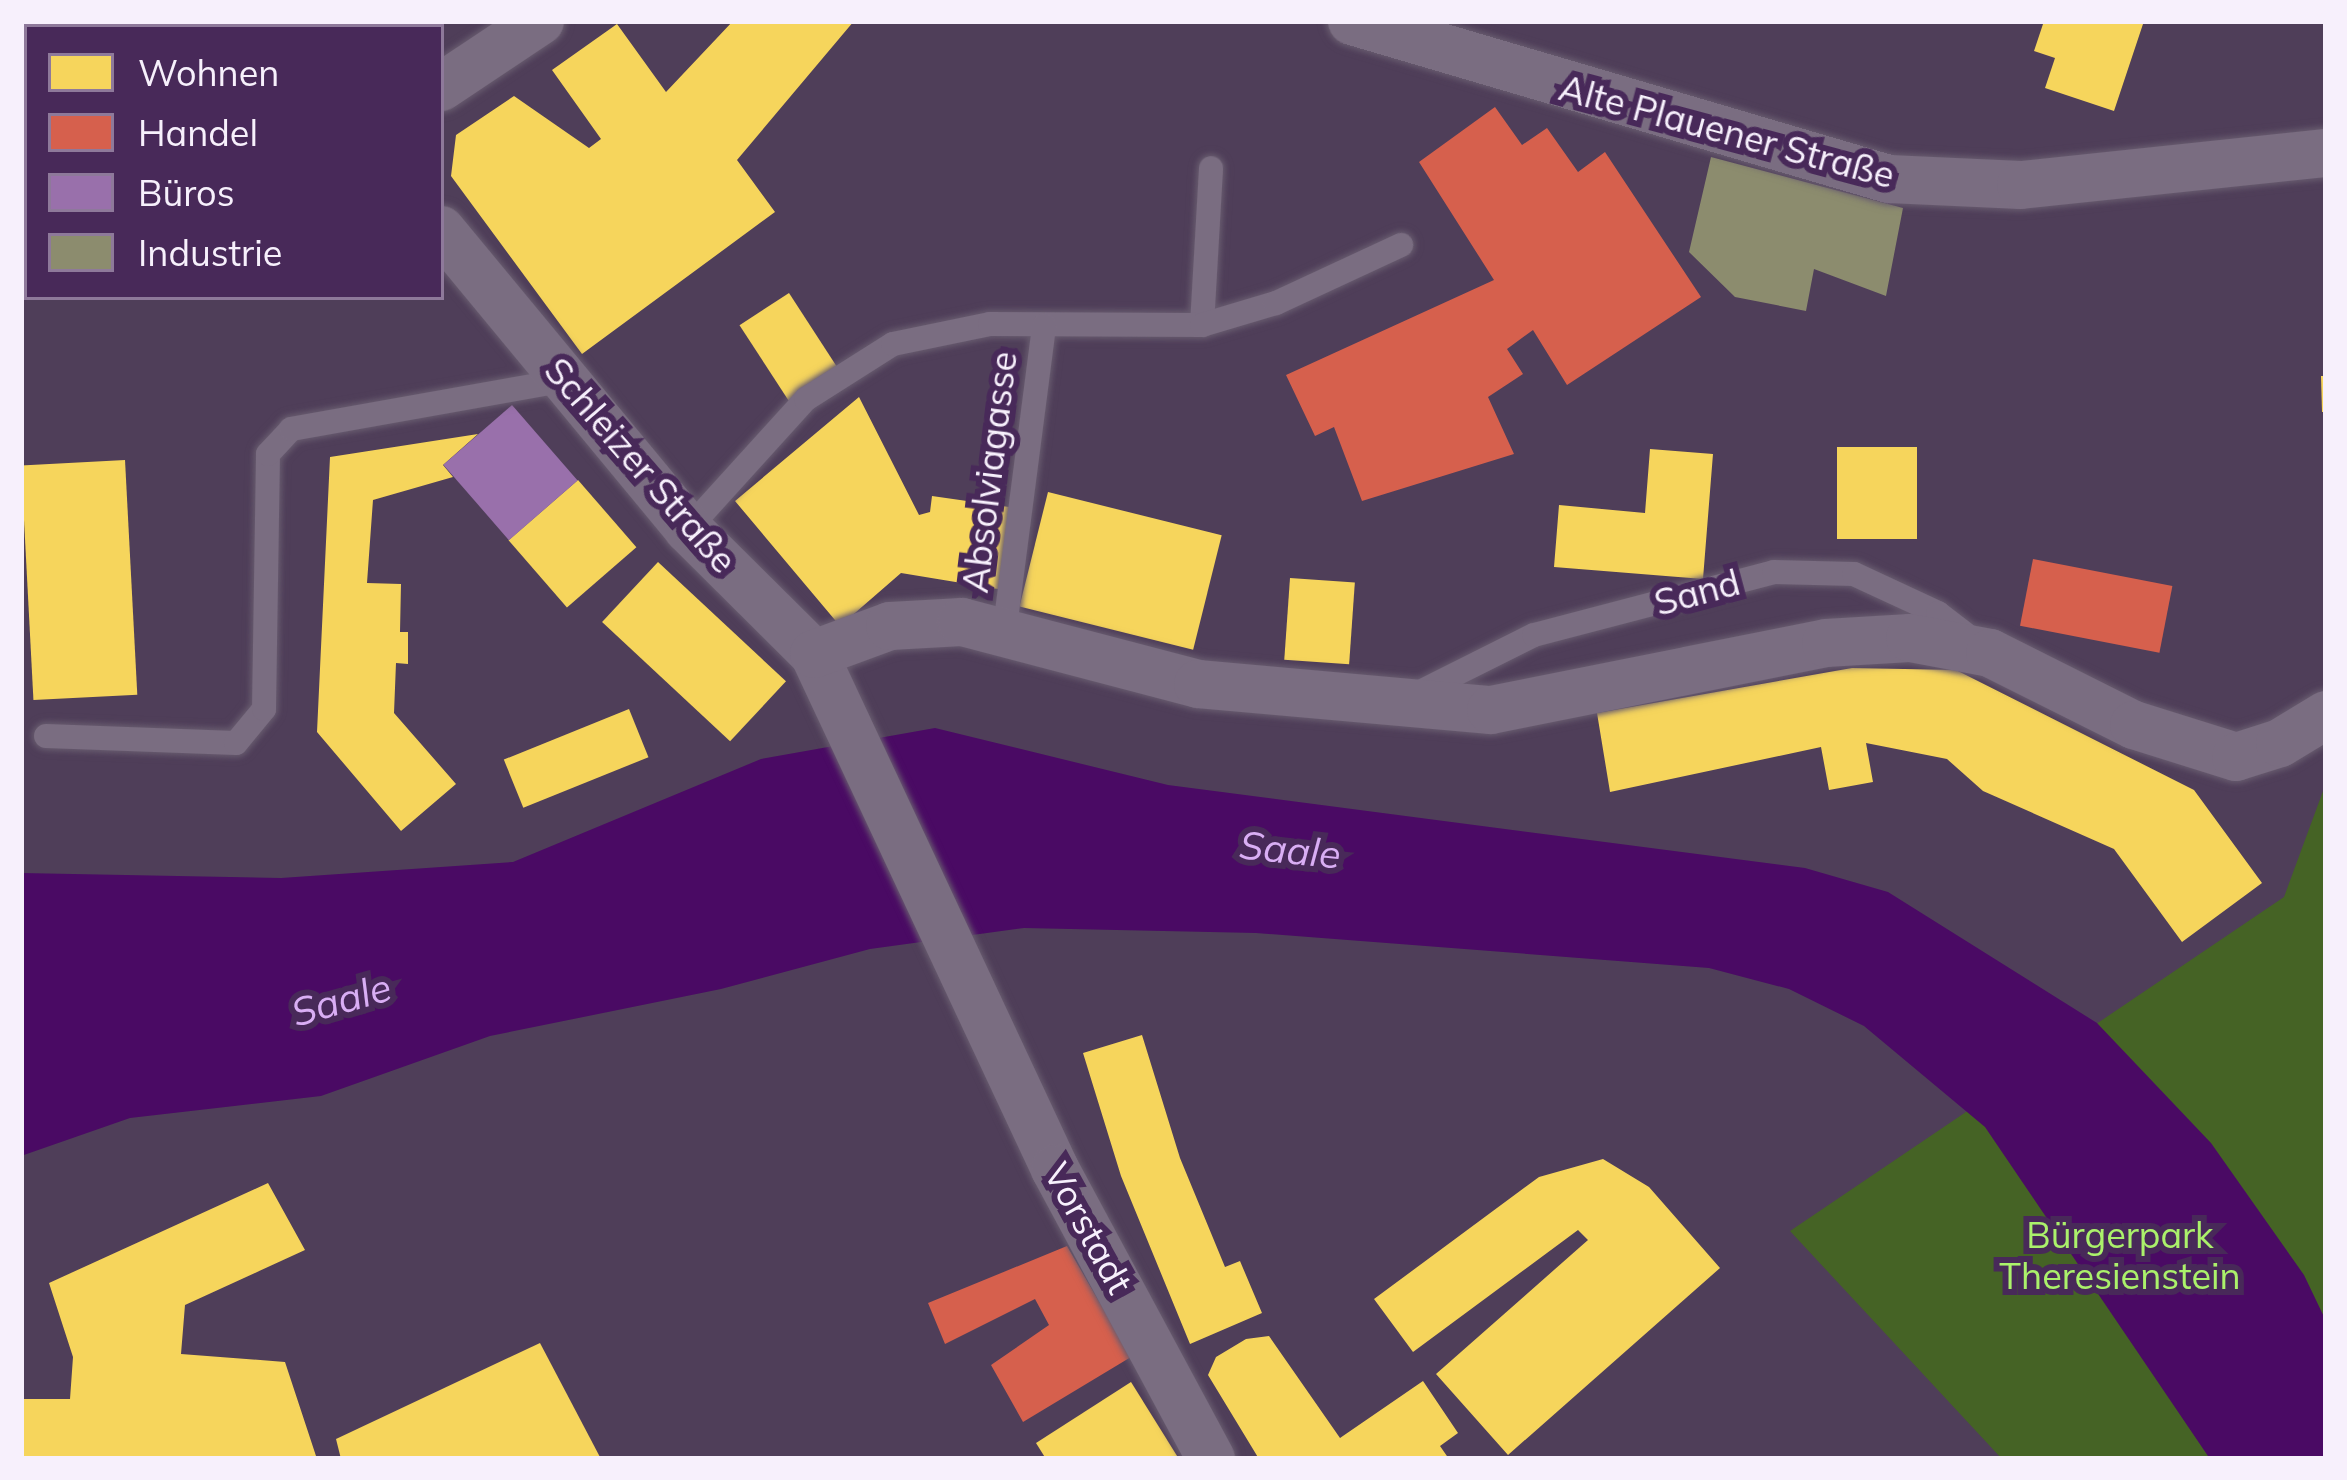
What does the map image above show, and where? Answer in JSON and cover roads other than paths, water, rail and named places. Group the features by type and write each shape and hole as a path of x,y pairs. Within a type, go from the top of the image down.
{"street":[{"path":"444,85 540,21"},
{"name":"Alte Plauener Straße","path":"1352,21 1542,82 1889,179 2021,184 2326,153"},
{"name":"Schleizer Straße","path":"444,234 688,529 814,654 838,701"},
{"name":"Sand","path":"814,654 890,626 1005,627 1198,684 1491,710 1826,643 1910,638 1990,653 2134,725 2236,757 2280,743 2326,715"},
{"name":"Vorstadt","path":"838,701 971,994 1211,1459"}],"lane":[{"path":"1202,325 1210,168"},
{"name":"Absolviagasse","path":"688,529 806,399 893,344 942,328 1202,325 1276,303 1401,244"},
{"name":"Absolviagasse","path":"1005,627 1044,326"},
{"path":"46,736 236,743 264,709 268,454 291,429 565,380"},
{"name":"Sand","path":"1400,702 1534,635 1774,572 1854,574 1938,613 1990,653"}],"water":[{"name":"Saale","path":"935,728 1168,785 1805,868 1888,892 2097,1023 2211,1143 2304,1275 2326,1321 2326,1459 2210,1459 1985,1127 1864,1026 1789,989 1709,968 1256,933 1024,928 870,949 721,989 490,1036 321,1096 130,1118 21,1156 21,873 281,878 513,862 761,759"}],"park label":[{"name":"Bürgerpark Theresienstein","path":"2120,1254"}]}
